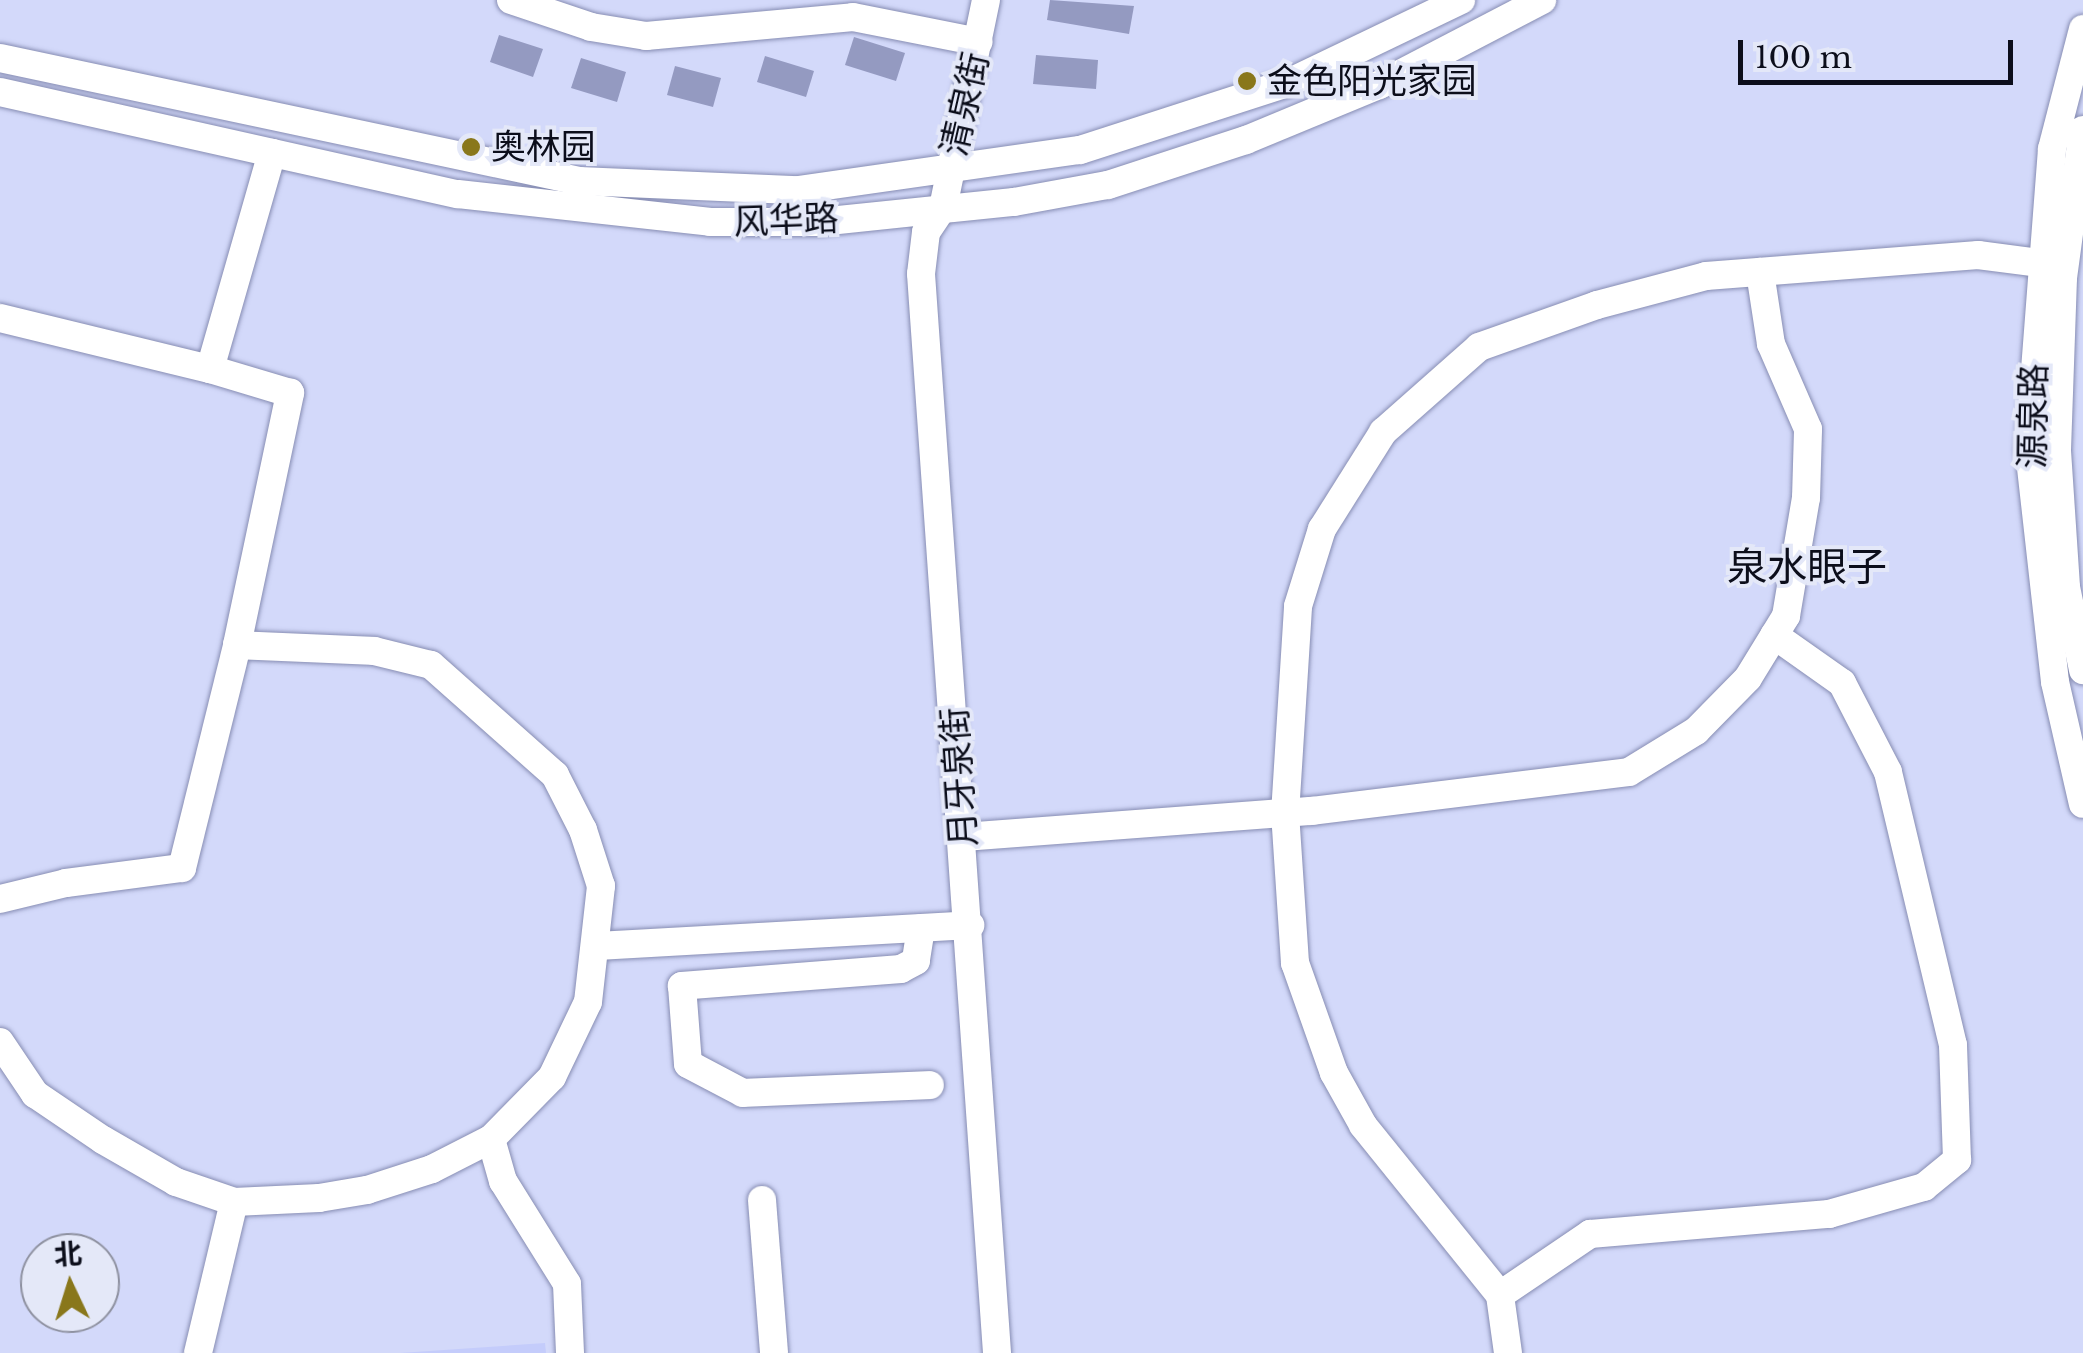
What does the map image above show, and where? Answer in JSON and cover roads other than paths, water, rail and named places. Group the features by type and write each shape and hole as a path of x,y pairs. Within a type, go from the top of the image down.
{"street":[{"path":"511,0 591,27 646,36 853,17 978,42"},
{"name":"清泉街","path":"943,208 986,0"},
{"path":"0,58 579,181 798,190 1080,150 1269,89 1462,0"},
{"name":"风华路","path":"0,92 458,194 710,222 819,222 1014,202 1108,185 1246,140 1378,86 1542,0"},
{"name":"源泉路","path":"2083,30 2052,148 2028,450 2054,682 2083,804"},
{"name":"源泉路","path":"2083,130 2063,278 2057,452 2066,587 2083,670"},
{"path":"210,369 272,153"},
{"path":"710,186 719,205 710,222"},
{"name":"月牙泉街","path":"943,208 926,232 921,274 964,838 997,1353"},
{"path":"1508,1353 1500,1294 1363,1125 1334,1073 1295,963 1286,814 1298,606 1322,528 1383,432 1479,346 1615,300 1706,276 1978,255 2040,263"},
{"path":"964,838 1286,814 1629,772 1696,732 1748,678 1786,616 1806,498 1808,430 1771,344 1760,272"},
{"path":"0,318 210,369 290,393 237,646 182,868 66,883 0,900"},
{"path":"1500,1294 1590,1234 1829,1214 1924,1187 1957,1160 1953,1044 1888,772 1842,683 1774,635"},
{"path":"4,1061 35,1094 103,1140 176,1182 234,1202 319,1198 368,1190 432,1169 491,1139 552,1077 588,1002 601,886 582,830 554,775 431,665 374,651 237,646"},
{"path":"597,946 970,925"},
{"path":"921,928 916,961 901,969 682,986 688,1064 744,1093 930,1085"},
{"path":"491,1139 503,1181 567,1284 570,1353"},
{"path":"762,1200 774,1353"},
{"path":"198,1353 234,1202"}],"place":[{"name":"金色阳光家园","path":"1247,81"},
{"name":"奥林园","path":"471,147"}],"district":[{"name":"泉水眼子","path":"1807,567"}]}
